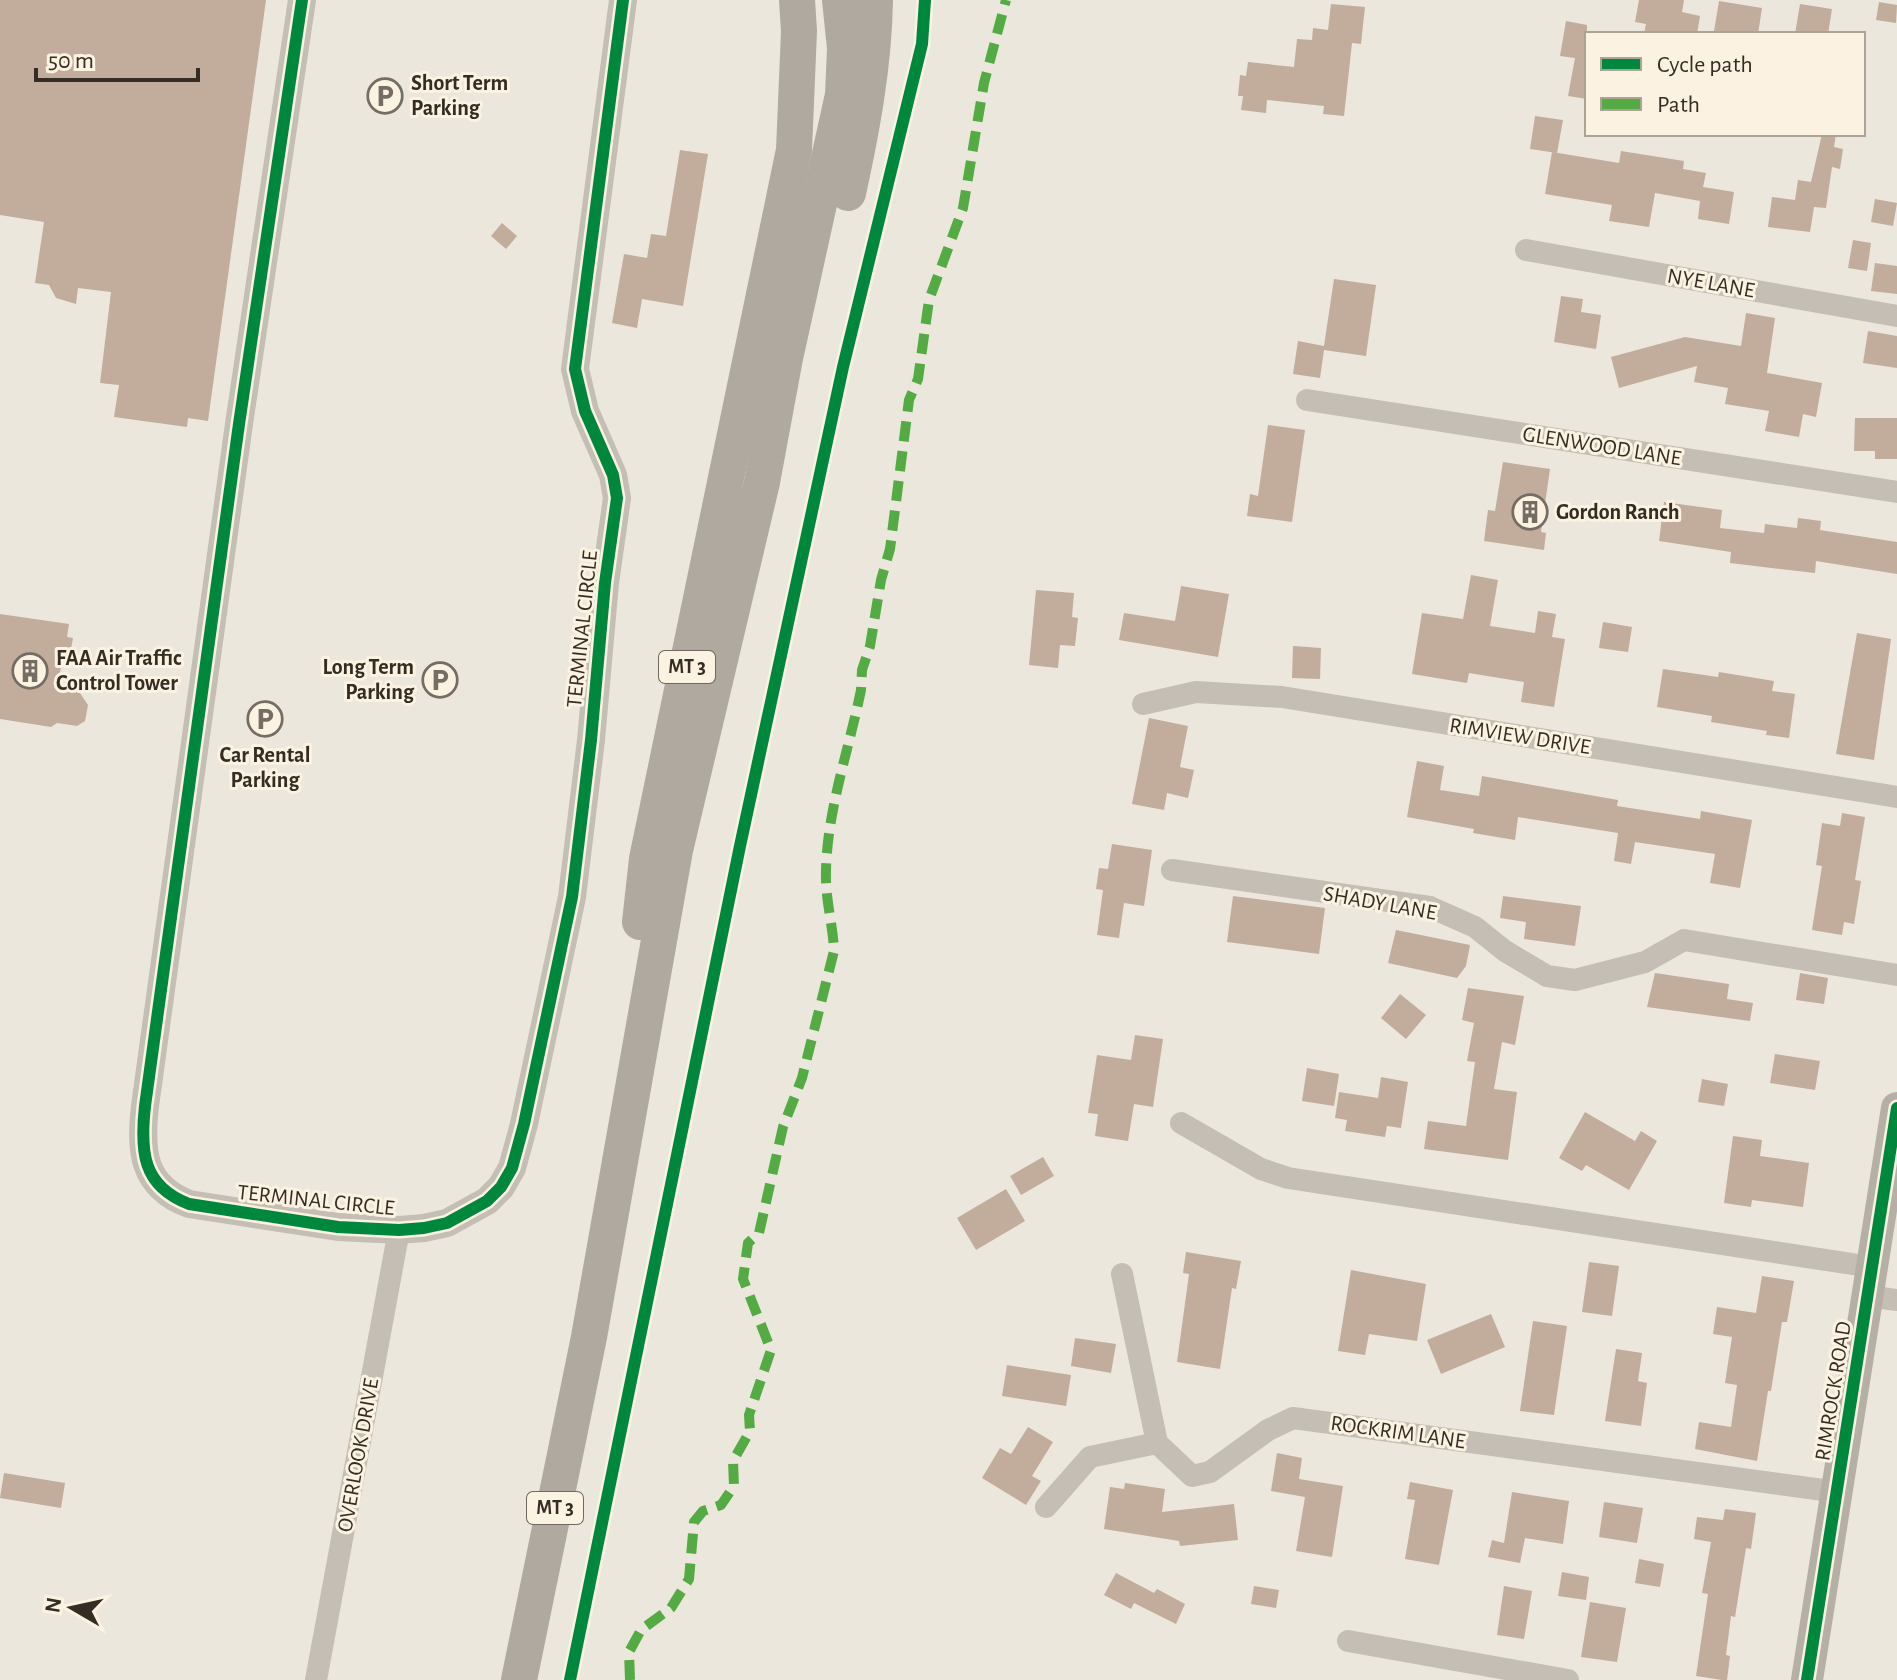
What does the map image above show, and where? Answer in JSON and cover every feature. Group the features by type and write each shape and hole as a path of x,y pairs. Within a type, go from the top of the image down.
{"highway":[{"name":"MT 3","path":"589,1337 647,859 794,150 799,31 797,0"},
{"path":"762,482 785,358 843,95 845,48 840,0"},
{"name":"MT 3","path":"519,1680 589,1337 675,850 762,482 834,254 861,133 875,0"}],"main road":[{"name":"RIMROCK ROAD","path":"1807,1680 1838,1492 1879,1288 1897,1108"}],"street":[{"name":"TERMINAL CIRCLE","path":"302,0 239,424 142,1146 154,1180 178,1200 189,1204 338,1227 399,1230 447,1223 470,1212 501,1187 512,1168 572,897 617,498 613,475 585,411 575,369 623,0"},
{"name":"NYE LANE","path":"1526,250 1897,316"},
{"name":"GLENWOOD LANE","path":"1307,400 1897,492"},
{"name":"RIMVIEW DRIVE","path":"1143,704 1196,692 1282,697 1897,797"},
{"name":"SHADY LANE","path":"1172,870 1430,907 1475,927 1505,951 1547,976 1575,980 1645,962 1684,940 1897,975"},
{"path":"1181,1123 1261,1169 1288,1178 1879,1288"},
{"name":"OVERLOOK DRIVE","path":"316,1680 399,1230"},
{"path":"1046,1507 1090,1457 1157,1443 1122,1274"},
{"name":"ROCKRIM LANE","path":"1157,1443 1192,1476 1210,1472 1268,1430 1293,1418 1838,1492"},
{"path":"1348,1641 1568,1680"}],"building":[{"path":"0,0 266,0 208,421 188,418 187,427 114,417 119,385 100,383 111,292 78,288 76,304 56,298 49,285 35,283 44,222 0,215"},
{"path":"1639,0 1684,0 1682,12 1700,16 1697,32 1644,32 1646,24 1635,22"},
{"path":"1719,1 1762,8 1758,32 1714,31"},
{"path":"1879,2 1897,5 1896,23 1876,20"},
{"path":"1331,4 1365,7 1361,44 1352,43 1344,116 1323,114 1324,106 1267,100 1266,113 1241,110 1243,96 1238,96 1240,75 1246,76 1248,62 1294,67 1297,39 1312,40 1313,28 1328,30"},
{"path":"1800,4 1832,9 1828,32 1795,32"},
{"path":"1566,21 1587,25 1585,99 1568,96 1575,58 1560,56"},
{"path":"1535,116 1563,120 1557,153 1530,149"},
{"path":"1822,136 1836,136 1834,147 1843,149 1840,169 1832,167 1826,208 1814,207 1810,232 1768,227 1772,197 1795,200 1798,180 1811,182"},
{"path":"680,150 708,154 683,306 642,299 637,328 612,323 624,254 647,258 651,234 666,236"},
{"path":"1621,151 1684,161 1683,169 1706,173 1703,187 1734,192 1729,224 1698,219 1700,201 1655,193 1649,227 1609,221 1612,205 1545,194 1552,152 1619,163"},
{"path":"1875,199 1897,203 1893,226 1871,222"},
{"path":"502,223 517,236 506,249 491,236"},
{"path":"1853,240 1871,243 1867,271 1848,268"},
{"path":"1875,263 1897,266 1897,294 1871,291"},
{"path":"1334,279 1376,285 1366,356 1324,350 1320,378 1293,374 1298,341 1324,346"},
{"path":"1561,296 1583,299 1581,312 1601,315 1596,349 1554,342"},
{"path":"1746,313 1775,318 1767,373 1822,383 1816,417 1803,414 1799,437 1765,431 1769,411 1725,404 1728,388 1694,382 1697,366 1619,388 1611,357 1685,337 1741,346"},
{"path":"1868,331 1897,336 1897,368 1863,363"},
{"path":"1855,418 1897,418 1897,459 1875,459 1875,451 1854,451"},
{"path":"1268,425 1305,430 1292,522 1247,516 1250,494 1258,496"},
{"name":"Gordon Ranch","path":"1503,462 1550,469 1541,532 1546,533 1544,550 1484,541 1488,510 1495,511"},
{"path":"1664,502 1722,510 1720,528 1764,533 1765,524 1797,528 1798,518 1821,521 1820,530 1897,542 1897,574 1816,561 1815,573 1730,563 1731,552 1659,541"},
{"path":"1471,575 1498,580 1490,626 1535,633 1538,611 1556,614 1552,637 1565,639 1554,707 1521,702 1524,682 1469,673 1467,683 1412,674 1422,613 1463,619"},
{"path":"1181,586 1229,594 1218,657 1119,640 1124,613 1175,621"},
{"path":"1036,590 1074,593 1072,617 1078,618 1075,646 1060,645 1058,668 1029,665"},
{"name":"FAA Air Traffic Control Tower","path":"0,614 69,624 67,637 73,638 70,654 63,653 58,686 78,690 88,705 85,721 77,726 57,723 51,727 0,719"},
{"path":"1603,622 1632,627 1628,652 1599,648"},
{"path":"1857,633 1891,639 1874,760 1836,754"},
{"path":"1293,646 1321,648 1320,679 1292,678"},
{"path":"1663,669 1718,677 1719,672 1774,681 1772,691 1795,694 1789,738 1766,735 1767,731 1711,722 1712,716 1657,707"},
{"path":"1149,718 1188,726 1180,767 1194,770 1188,798 1167,793 1164,810 1132,804"},
{"path":"1417,761 1444,766 1440,790 1479,796 1482,776 1618,800 1617,806 1700,819 1701,811 1752,820 1740,888 1710,883 1715,854 1635,842 1631,864 1614,861 1618,833 1518,817 1515,840 1407,817"},
{"path":"1842,813 1865,817 1855,880 1861,881 1854,924 1844,922 1842,935 1812,930 1822,866 1816,865 1822,823 1840,826"},
{"path":"1112,844 1152,850 1144,906 1124,903 1119,938 1097,935 1103,890 1096,889 1099,868 1108,869"},
{"path":"1233,896 1325,908 1319,954 1227,942"},
{"path":"1503,896 1581,906 1575,946 1524,939 1526,922 1500,918"},
{"path":"1396,930 1470,945 1466,966 1457,978 1388,963"},
{"path":"1655,973 1729,984 1727,999 1753,1003 1750,1021 1647,1007"},
{"path":"1800,973 1828,978 1824,1004 1796,1000"},
{"path":"1468,988 1524,996 1515,1045 1502,1042 1494,1089 1517,1092 1508,1160 1424,1149 1428,1121 1466,1126 1475,1062 1467,1061 1474,1023 1462,1020"},
{"path":"1400,994 1426,1015 1406,1039 1381,1018"},
{"path":"1135,1035 1163,1039 1153,1107 1134,1104 1128,1141 1095,1136 1098,1114 1088,1113 1097,1055 1131,1060"},
{"path":"1775,1054 1820,1061 1815,1090 1770,1083"},
{"path":"1307,1068 1339,1074 1334,1106 1302,1101"},
{"path":"1381,1077 1408,1082 1401,1128 1387,1126 1385,1137 1345,1131 1347,1120 1335,1118 1339,1092 1378,1098"},
{"path":"1702,1079 1728,1084 1724,1106 1698,1102"},
{"path":"1585,1112 1635,1141 1641,1131 1657,1141 1629,1190 1586,1165 1582,1171 1559,1158"},
{"path":"1733,1136 1762,1140 1760,1156 1809,1163 1803,1207 1752,1200 1751,1207 1724,1203"},
{"path":"1043,1157 1054,1176 1021,1195 1010,1176"},
{"path":"1006,1189 1025,1221 976,1250 957,1218"},
{"path":"1186,1252 1241,1261 1236,1289 1232,1288 1220,1369 1177,1362 1189,1274 1183,1273"},
{"path":"1589,1262 1619,1266 1612,1316 1582,1312"},
{"path":"1351,1270 1426,1284 1417,1341 1369,1334 1365,1355 1338,1351"},
{"path":"1762,1276 1794,1281 1787,1322 1782,1322 1757,1461 1695,1449 1699,1422 1731,1427 1737,1385 1725,1383 1732,1337 1713,1334 1717,1307 1756,1313"},
{"path":"1491,1314 1505,1347 1441,1374 1427,1340"},
{"path":"1533,1321 1567,1326 1554,1415 1520,1411"},
{"path":"1075,1338 1116,1344 1111,1373 1071,1366"},
{"path":"1616,1349 1642,1353 1638,1381 1647,1383 1641,1426 1605,1421"},
{"path":"1007,1365 1071,1375 1066,1406 1002,1396"},
{"path":"1028,1427 1053,1442 1032,1476 1041,1481 1026,1505 982,1478 1000,1448 1011,1454"},
{"path":"1277,1453 1302,1458 1299,1479 1343,1486 1332,1557 1296,1551 1305,1497 1271,1491"},
{"path":"4,1473 65,1483 61,1508 0,1498"},
{"path":"1410,1482 1453,1490 1439,1565 1405,1559 1415,1500 1407,1499"},
{"path":"1125,1483 1165,1489 1162,1512 1234,1504 1238,1540 1180,1546 1179,1541 1104,1529 1110,1487 1124,1489"},
{"path":"1512,1492 1569,1501 1563,1544 1525,1538 1520,1563 1488,1557 1492,1540 1504,1543"},
{"path":"1604,1502 1643,1508 1637,1543 1599,1537"},
{"path":"1725,1509 1756,1513 1751,1549 1746,1548 1735,1617 1731,1616 1726,1655 1730,1656 1727,1680 1722,1680 1696,1676 1708,1594 1702,1593 1711,1542 1694,1539 1697,1517 1723,1520"},
{"path":"1639,1559 1664,1564 1660,1587 1635,1583"},
{"path":"1562,1572 1589,1577 1586,1600 1558,1596"},
{"path":"1116,1573 1154,1593 1157,1589 1185,1604 1176,1624 1134,1603 1131,1609 1104,1595"},
{"path":"1254,1586 1279,1590 1276,1608 1251,1604"},
{"path":"1504,1586 1532,1591 1524,1639 1497,1635"},
{"path":"1590,1602 1626,1608 1617,1662 1581,1657"}],"marked path":[{"path":"630,1680 629,1652 641,1630 671,1608 689,1579 694,1522 703,1511 721,1505 734,1486 733,1461 750,1431 749,1415 771,1350 743,1279 748,1243 759,1233 783,1127 802,1078 834,951 826,881 830,826 890,549 909,400 918,379 929,300 963,208 984,83 1006,0"}],"cycle path":[{"path":"302,0 239,424 145,1106 144,1152 153,1177 173,1196 189,1204 338,1227 399,1230 447,1223 487,1201 501,1187 512,1168 572,897 617,498 613,475 585,411 575,369 623,0"},
{"path":"570,1680 740,846 843,367 922,44 925,0"},
{"path":"1807,1680 1897,1108"}],"place":[{"name":"Short Term Parking","path":"385,96"},
{"name":"Gordon Ranch","path":"1530,512"},
{"name":"FAA Air Traffic Control Tower","path":"30,671"},
{"name":"Long Term Parking","path":"440,680"},
{"name":"Car Rental Parking","path":"265,719"}]}
